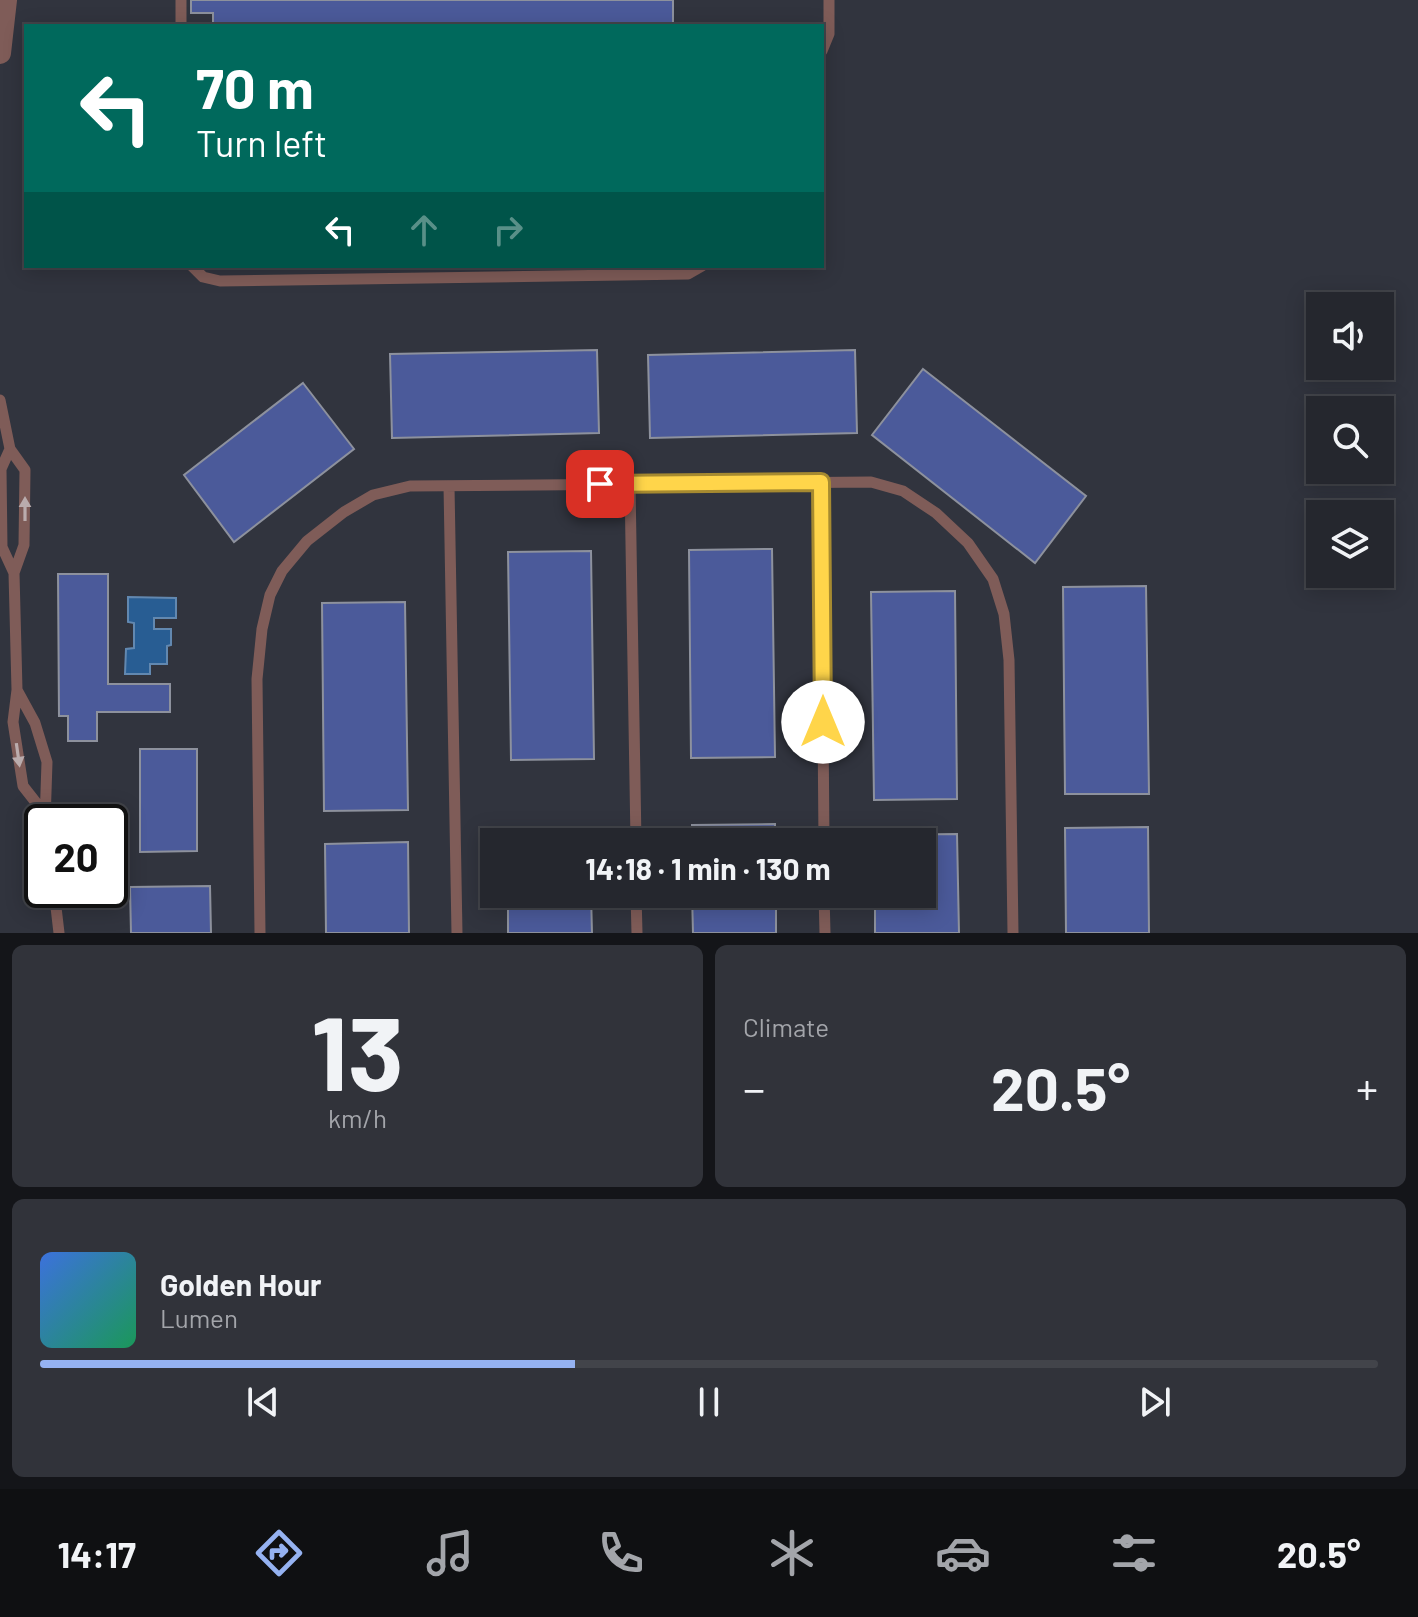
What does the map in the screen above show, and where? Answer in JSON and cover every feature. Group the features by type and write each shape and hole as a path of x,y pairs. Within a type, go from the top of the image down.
{"street":[{"path":"0,53 6,0"}],"lane":[{"path":"181,0 181,24"},
{"path":"824,46 829,34 829,0"},
{"path":"194,268 203,277 220,281 688,274 698,268"},
{"path":"0,400 10,449 25,470 24,545 14,573 17,690 13,722 23,786 35,804"},
{"path":"10,449 1,469 2,547 14,573"},
{"path":"821,482 824,828"},
{"path":"260,933 257,679 262,629 270,595 282,571 307,541 344,512 373,495 410,486 871,482 903,491 936,513 968,543 993,579 1004,614 1009,660 1013,933"},
{"path":"630,484 636,828"},
{"path":"449,486 457,933"},
{"path":"17,690 35,723 47,762 46,804"},
{"path":"56,908 59,933"},
{"path":"636,908 637,933"},
{"path":"824,908 825,933"}],"water":[{"path":"128,597 176,598 176,618 154,618 154,629 171,629 171,645 167,646 167,664 150,664 150,674 125,674 126,649 134,648 134,623 128,622"}],"building":[{"path":"191,0 673,0 673,24 213,24 213,13 191,13"},
{"path":"260,268 676,268 676,269"},
{"path":"597,350 599,433 392,438 390,354"},
{"path":"855,350 857,433 650,438 648,355"},
{"path":"923,369 1086,496 1035,563 872,435"},
{"path":"303,383 354,449 234,542 184,475"},
{"path":"772,549 775,757 691,758 689,550"},
{"path":"591,551 594,759 511,760 508,552"},
{"path":"58,574 108,574 108,684 170,684 170,712 97,712 97,741 68,741 68,716 59,716"},
{"path":"1146,586 1149,794 1065,794 1063,587"},
{"path":"955,591 957,799 874,800 871,592"},
{"path":"405,602 408,810 324,811 322,603"},
{"path":"140,749 197,749 197,851 140,852"},
{"path":"775,824 775,828 692,828 692,825"},
{"path":"1148,827 1149,933 1066,933 1065,828"},
{"path":"936,834 957,834 959,933 875,933 875,908 936,908"},
{"path":"408,842 409,933 326,933 325,844"},
{"path":"210,886 211,933 131,933 130,887"},
{"path":"508,908 591,908 592,933 508,933"},
{"path":"692,908 776,908 776,933 693,933"}],"route":[{"path":"600,484 821,482 823,722"}]}
